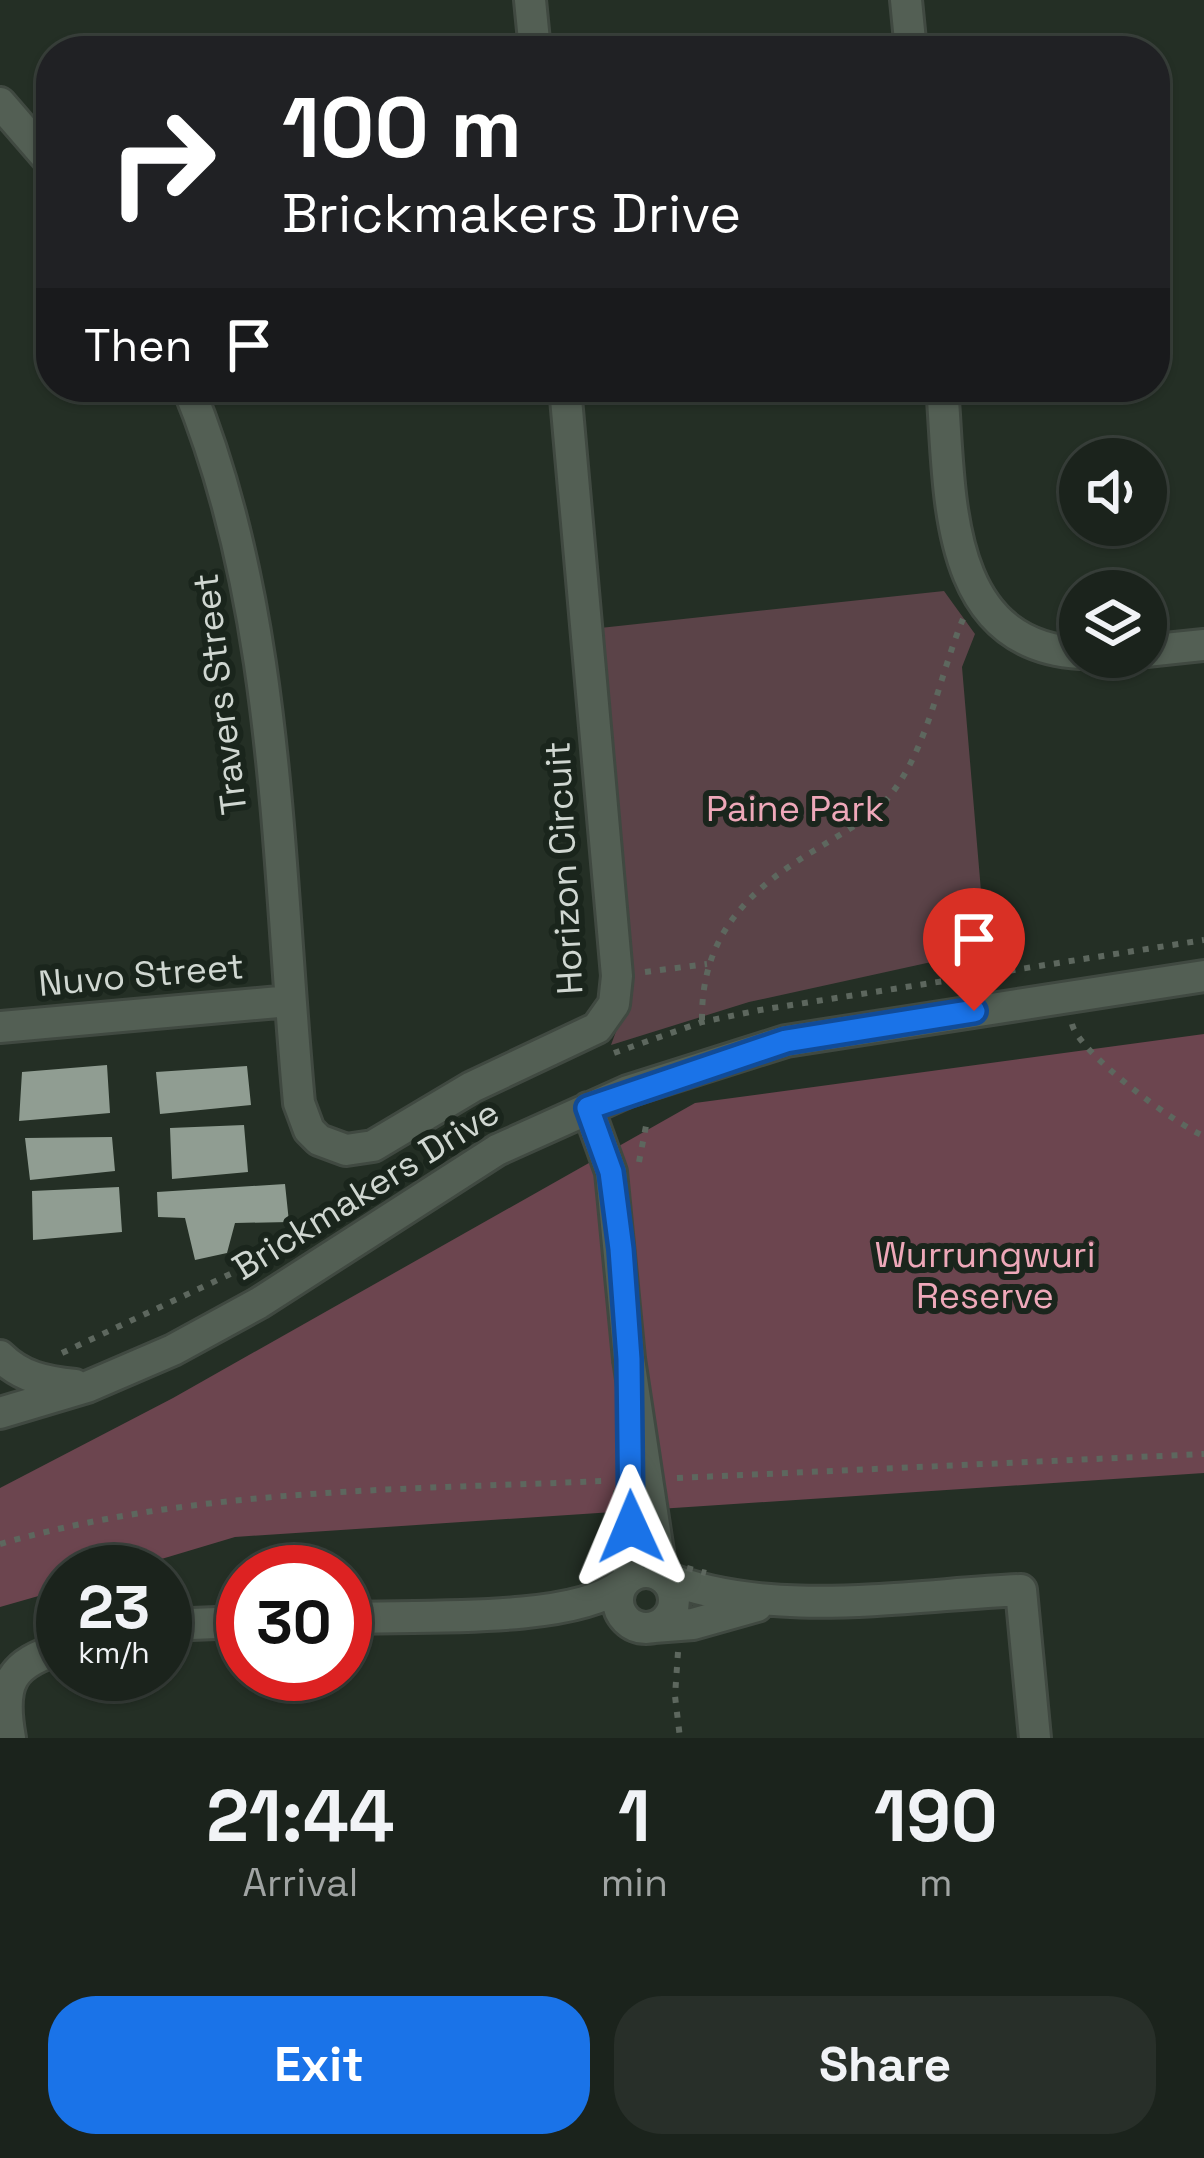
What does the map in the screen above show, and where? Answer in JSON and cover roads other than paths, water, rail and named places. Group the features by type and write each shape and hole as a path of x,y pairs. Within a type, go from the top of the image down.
{"street":[{"path":"530,0 534,36"},
{"path":"906,0 910,36"},
{"path":"0,103 36,145"},
{"name":"Travers Street","path":"194,402 212,446 248,579 290,1000"},
{"name":"Horizon Circuit","path":"290,1000 299,1103 309,1130 334,1148 360,1150 386,1140 514,1065 597,1028 614,1004 617,976 566,402"},
{"path":"943,402 955,529 974,593 1015,633 1059,649"},
{"path":"1167,649 1204,645"},
{"name":"Brickmakers Drive","path":"0,1413 86,1387 173,1350 259,1303 497,1150 588,1108 786,1041 1204,976"},
{"name":"Nuvo Street","path":"0,1027 290,1000"},
{"path":"588,1108 611,1172 629,1359 662,1573 673,1591 673,1609 640,1624"},
{"path":"0,1356 12,1368 43,1382 86,1387"},
{"path":"629,1359 625,1577 618,1604 640,1624"},
{"path":"372,1617 588,1604 625,1577 644,1571 662,1573 706,1592 774,1601 1021,1590 1035,1738"},
{"path":"544,1610 598,1623 692,1624 774,1601"},
{"path":"6,1724 6,1685 19,1666 36,1659"}],"park label":[{"name":"Paine Park","path":"795,809"},
{"name":"Wurrungwuri Reserve","path":"985,1276"}]}
